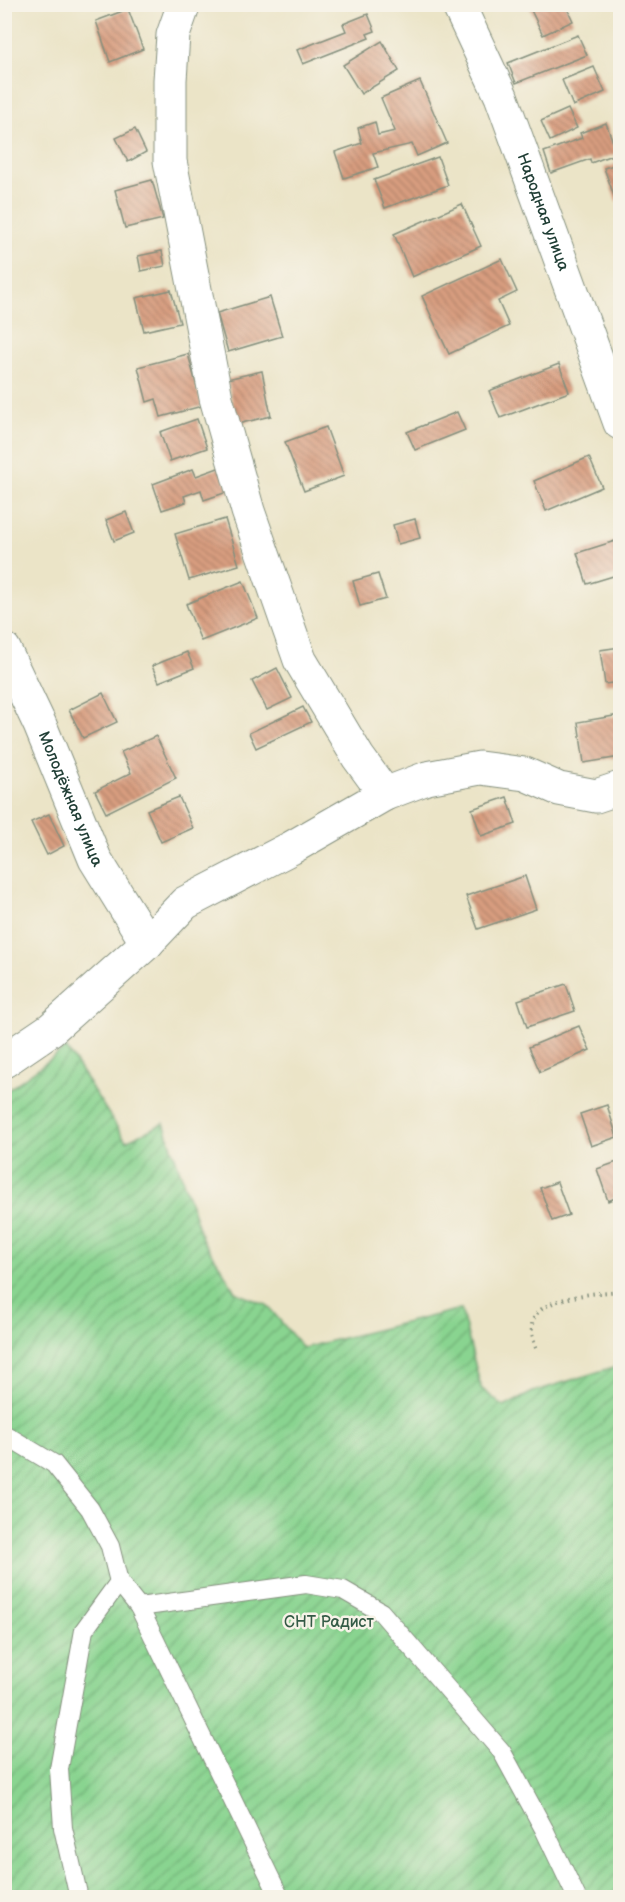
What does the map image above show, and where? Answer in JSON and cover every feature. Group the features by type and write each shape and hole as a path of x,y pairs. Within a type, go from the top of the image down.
{"street":[{"path":"184,4 173,35 170,81 170,161 216,398 248,511 300,660 358,758 385,794"},
{"name":"Народная улица","path":"458,4 501,96 621,423"},
{"name":"Молодёжная улица","path":"4,649 40,725 95,859 147,943"},
{"path":"4,1061 51,1029 147,943 185,903 291,848 385,794 427,778 480,768 525,774 559,789 596,796 621,788"}],"lane":[{"path":"4,1434 54,1464 90,1509 110,1546 119,1582 139,1607 280,1898"},
{"path":"80,1898 63,1828 59,1769 84,1630 119,1582"},
{"path":"139,1607 306,1584 343,1590 381,1612 502,1752 544,1829 577,1898"}],"path":[{"path":"536,1348 531,1333 533,1318 548,1304 582,1295 621,1291"}],"green space":[{"name":"СНТ Радист","path":"66,1048 126,1141 164,1123 203,1241 235,1292 267,1305 303,1348 461,1309 481,1388 504,1407 533,1392 620,1365 620,1897 5,1897 4,1093"}],"building":[{"path":"528,4 565,4 573,21 543,35"},
{"path":"128,9 143,49 110,62 96,21"},
{"path":"368,14 375,31 367,34 369,38 303,64 297,50 346,31 343,24"},
{"path":"578,35 587,55 516,83 508,63"},
{"path":"382,41 399,71 361,94 343,65"},
{"path":"594,67 605,92 573,106 562,80"},
{"path":"420,81 447,143 417,156 412,144 373,153 378,167 344,178 335,152 362,143 358,128 375,122 378,135 395,131 381,98"},
{"path":"568,109 577,128 550,141 541,121"},
{"path":"606,123 617,153 591,163 590,159 551,173 544,152 582,138 580,133"},
{"path":"135,129 146,152 128,162 116,138"},
{"path":"438,157 448,185 385,208 374,180"},
{"path":"620,163 620,200 616,201 604,168"},
{"path":"152,180 163,219 125,228 115,190"},
{"path":"462,204 481,246 412,277 394,234"},
{"path":"162,251 165,266 141,271 138,256"},
{"path":"502,259 517,292 498,301 509,326 449,354 422,296"},
{"path":"171,290 180,323 144,331 136,298"},
{"path":"270,297 282,336 228,352 217,313"},
{"path":"188,354 202,406 161,417 156,399 147,402 138,367"},
{"path":"559,364 569,392 500,418 489,391"},
{"path":"262,371 271,416 237,424 227,379"},
{"path":"457,412 465,430 415,450 407,432"},
{"path":"197,419 207,448 170,461 160,432"},
{"path":"326,427 344,476 304,491 285,442"},
{"path":"589,457 602,487 546,511 534,481"},
{"path":"221,467 230,491 204,500 201,490 184,496 186,502 162,510 153,484 193,469 196,476"},
{"path":"126,512 134,533 114,541 106,520"},
{"path":"225,519 239,565 189,580 175,534"},
{"path":"415,519 420,538 398,544 393,525"},
{"path":"615,541 620,559 620,574 587,584 577,553"},
{"path":"378,574 386,599 360,606 353,581"},
{"path":"243,581 258,618 201,641 186,604"},
{"path":"620,647 620,682 605,684 600,650"},
{"path":"187,652 194,668 159,682 152,666"},
{"path":"277,668 292,698 267,710 252,681"},
{"path":"103,693 117,722 83,738 69,710"},
{"path":"303,707 311,722 256,748 249,733"},
{"path":"620,715 620,757 584,763 578,722"},
{"path":"156,736 176,778 106,813 95,791 131,773 121,752"},
{"path":"179,797 193,828 161,842 147,810"},
{"path":"507,797 516,824 481,836 472,809"},
{"path":"49,814 64,846 47,855 31,822"},
{"path":"525,876 536,909 478,929 466,896"},
{"path":"566,984 575,1011 527,1027 518,1000"},
{"path":"579,1026 590,1050 540,1072 529,1047"},
{"path":"607,1105 617,1137 591,1146 580,1114"},
{"path":"620,1161 620,1196 608,1201 597,1169"},
{"path":"557,1182 569,1215 552,1221 540,1188"}]}
